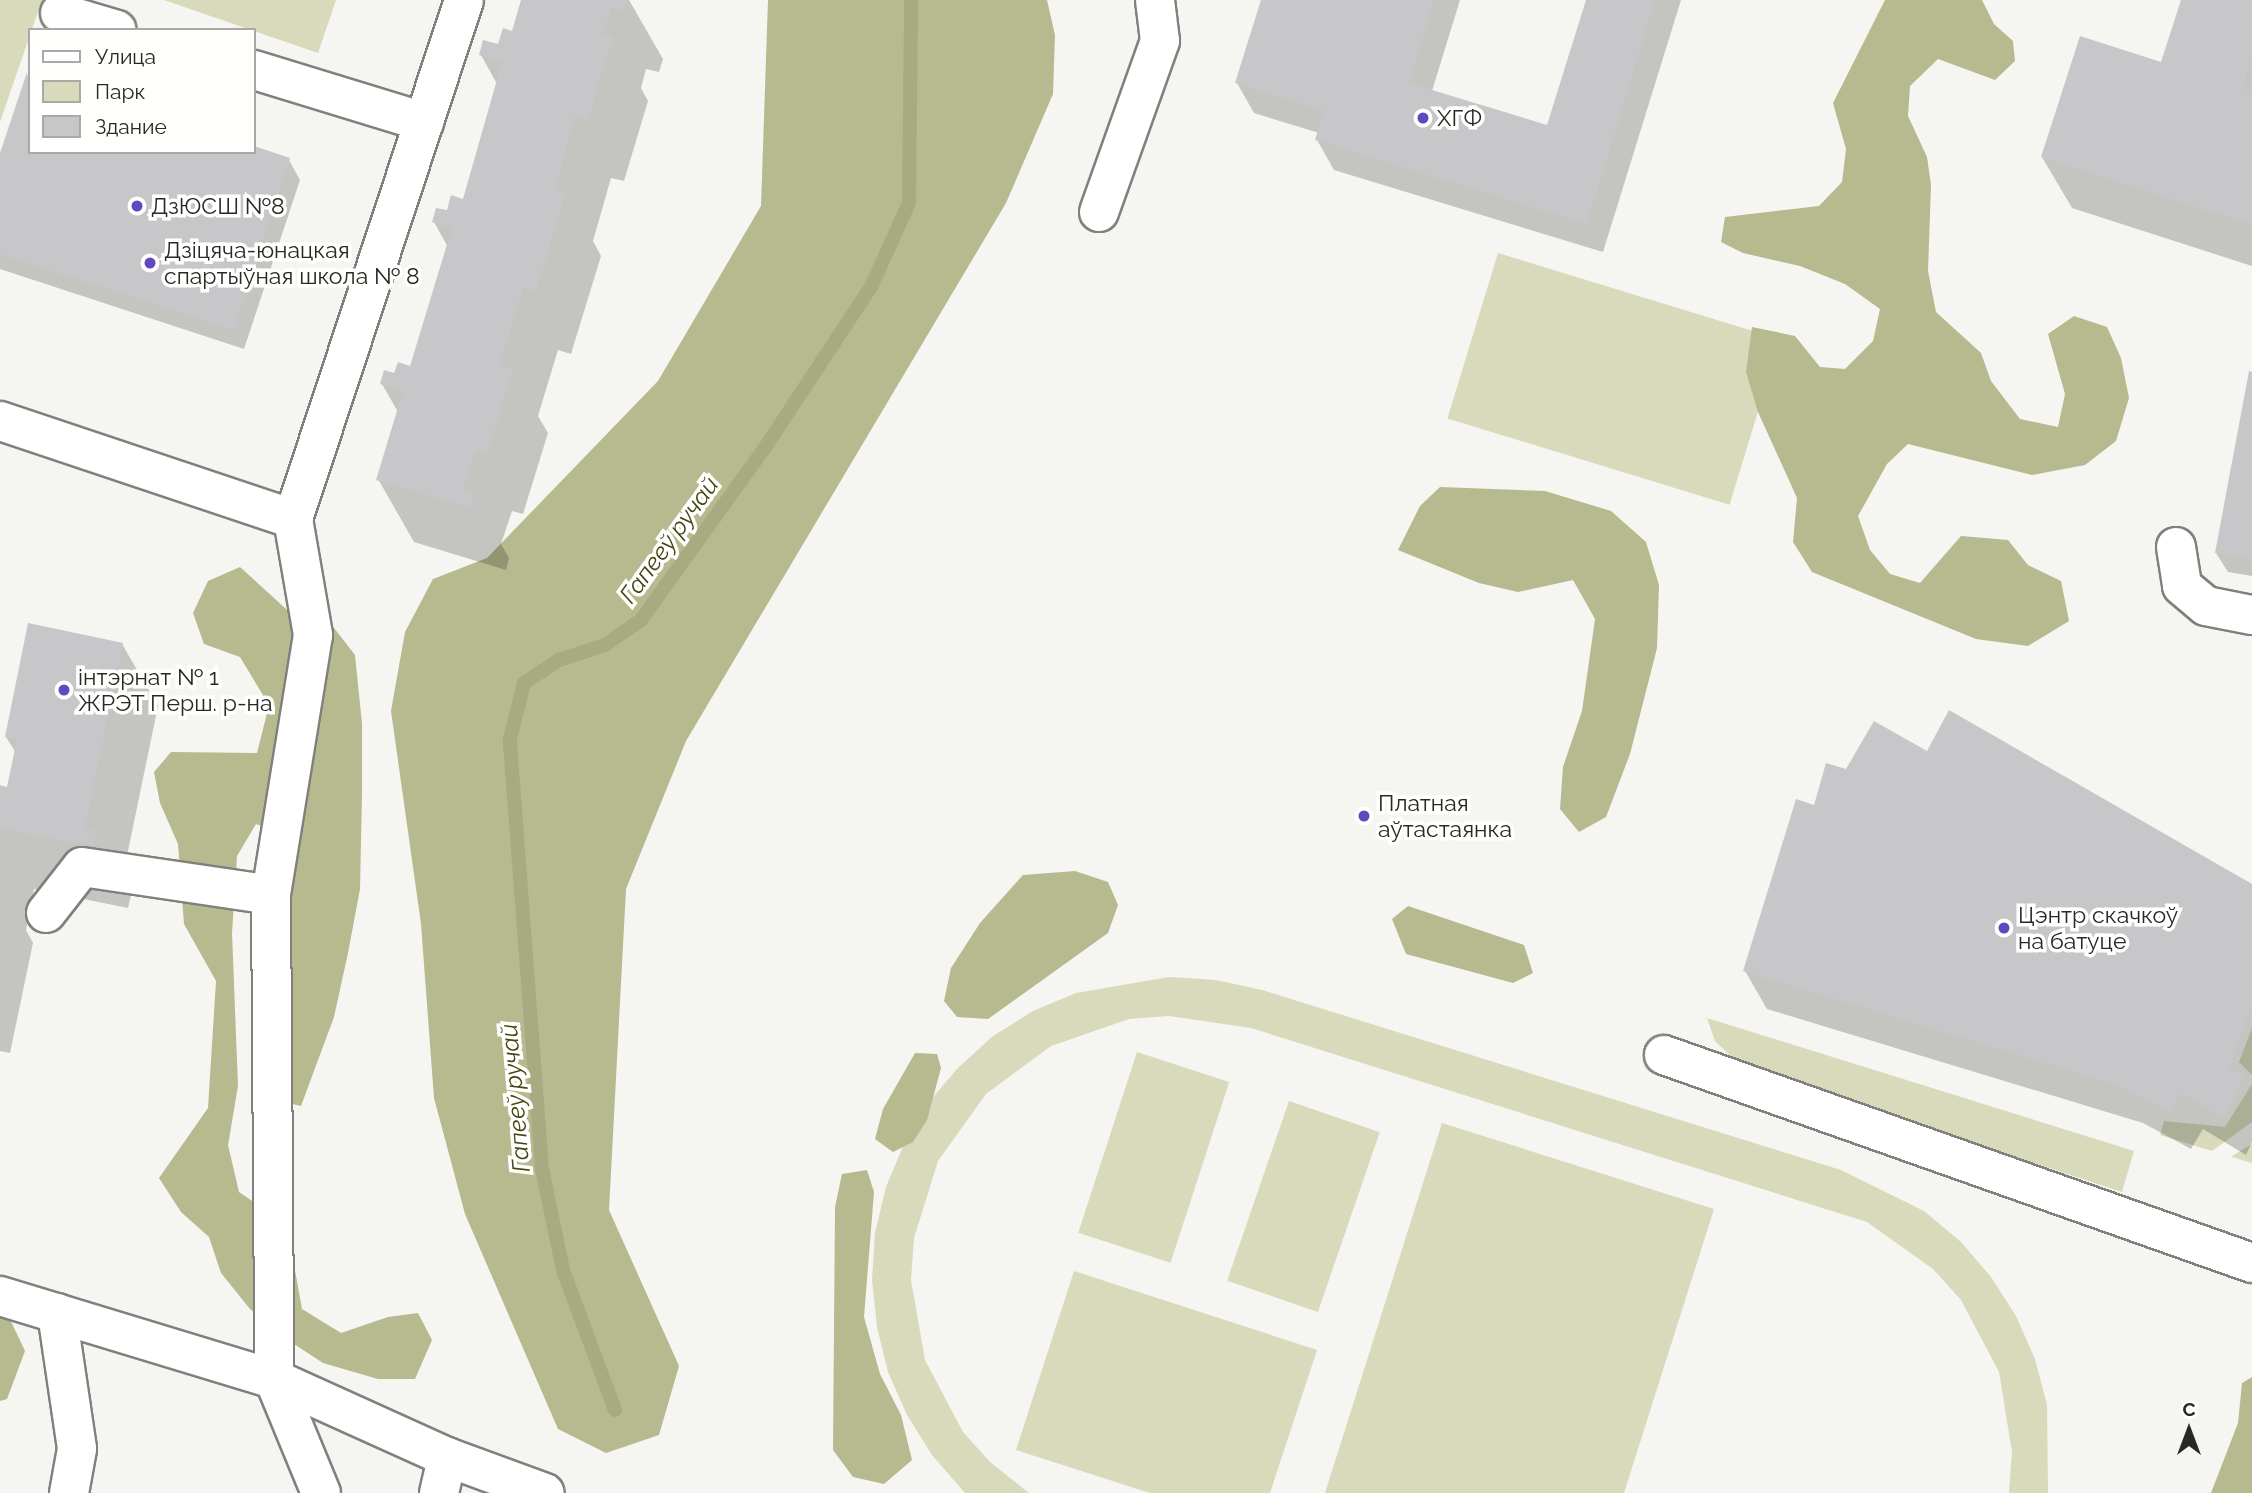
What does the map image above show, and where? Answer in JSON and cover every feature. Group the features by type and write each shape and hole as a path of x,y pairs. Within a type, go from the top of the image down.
{"lane":[{"path":"321,1493 274,1379 271,895 313,635 293,519 464,0"},
{"path":"1099,212 1160,41 1155,0"},
{"path":"60,13 110,28"},
{"path":"256,71 424,121"},
{"path":"0,421 293,519"},
{"path":"2176,547 2182,586 2206,606 2252,615"},
{"path":"46,913 82,867 271,895"},
{"path":"1664,1055 2252,1263"},
{"path":"0,1296 274,1379 443,1475 545,1493"},
{"path":"57,1313 77,1449 69,1493"}],"green space":[{"path":"0,0 42,0 32,28 28,28 28,41 0,122"},
{"path":"164,0 336,0 318,53 256,32 256,28 245,28"},
{"path":"768,0 1047,0 1055,35 1053,94 1006,203 686,741 626,889 609,1210 679,1366 659,1435 606,1453 558,1429 465,1214 434,1098 421,924 391,711 405,632 433,579 487,558 658,381 761,206"},
{"path":"1885,0 1982,0 1994,24 2013,41 2015,61 1995,80 1938,59 1910,86 1908,116 1927,157 1931,185 1928,271 1936,312 1981,353 1991,381 2020,419 2058,427 2065,394 2048,334 2074,316 2107,327 2121,358 2129,398 2116,441 2085,465 2032,475 1908,444 1887,464 1858,516 1870,550 1890,574 1920,583 1961,536 2008,540 2028,565 2061,581 2069,621 2028,646 1976,639 1812,572 1793,542 1797,498 1758,412 1746,372 1752,327 1795,336 1820,367 1845,369 1873,341 1880,309 1845,284 1800,266 1743,253 1721,242 1725,217 1819,206 1842,182 1846,149 1833,103"},
{"path":"1498,253 1780,339 1730,505 1447,418"},
{"path":"1440,487 1545,491 1611,511 1646,542 1659,585 1657,648 1630,754 1606,817 1579,832 1560,809 1563,767 1582,711 1595,619 1573,580 1518,592 1479,583 1398,550 1420,506"},
{"path":"240,567 297,619 334,628 355,655 362,724 362,794 360,889 348,953 334,1017 301,1106 276,1100 274,830 256,824 237,856 232,933 238,1086 228,1145 239,1192 277,1218 293,1259 302,1309 341,1333 388,1317 418,1313 432,1340 415,1379 378,1379 323,1363 294,1344 250,1309 221,1273 209,1237 181,1212 159,1178 208,1108 216,981 184,924 178,844 160,803 154,772 171,752 257,753 269,705 240,657 204,644 193,613 208,581"},
{"path":"1075,871 1108,882 1118,905 1108,933 988,1019 957,1017 944,1001 951,968 980,923 1023,875"},
{"path":"1408,906 1524,945 1533,973 1513,983 1406,954 1392,919"},
{"path":"1169,977 1216,980 1262,990 1841,1170 1924,1211 1961,1242 1991,1277 2016,1316 2035,1359 2047,1405 2048,1493 2009,1493 2012,1452 1999,1372 1961,1300 1933,1269 1867,1222 1251,1028 1169,1016 1129,1019 1051,1046 986,1094 938,1161 914,1238 911,1280 925,1360 963,1432 990,1462 1029,1493 965,1493 932,1455 907,1415 888,1372 877,1327 872,1280 875,1233 886,1187 904,1144 928,1103 958,1068 993,1036 1033,1011 1076,993"},
{"path":"1707,1018 2134,1151 2122,1192 1762,1073 1735,1060 1715,1041"},
{"path":"2252,1028 2252,1075 2239,1062"},
{"path":"1137,1052 1229,1082 1171,1263 1078,1233"},
{"path":"915,1053 937,1054 941,1068 927,1120 913,1142 893,1152 875,1139 883,1109"},
{"path":"2252,1084 2252,1122 2212,1151 2160,1135 2164,1121 2225,1127"},
{"path":"1289,1101 1380,1132 1318,1312 1227,1281"},
{"path":"1442,1123 1714,1209 1624,1493 1325,1493"},
{"path":"2252,1144 2252,1163 2232,1157 2232,1156"},
{"path":"867,1170 874,1192 864,1317 880,1374 901,1415 912,1460 884,1484 853,1477 833,1450 835,1207 842,1174"},
{"path":"1074,1271 1317,1350 1270,1493 1150,1493 1016,1450"},
{"path":"0,1311 7,1313 25,1351 7,1399 0,1401"},
{"path":"2252,1377 2252,1493 2211,1493 2238,1423 2242,1383"}],"building":[{"path":"521,0 627,0 623,11 611,8 603,34 613,37 588,120 575,116 555,189 566,192 536,292 523,288 500,365 513,369 488,452 476,449 463,490 475,494 470,508 376,480 403,391 380,384 384,370 394,373 398,362 410,366 452,228 432,222 436,208 447,210 451,195 463,199 502,62 479,55 483,40 498,44 503,28 512,31"},
{"name":"ХГФ","path":"1261,0 1434,0 1409,83 1547,125 1586,0 1655,0 1587,224 1315,140 1324,111 1235,83"},
{"path":"2181,0 2252,0 2252,58 2242,88 2252,91 2252,225 2041,157 2080,36 2161,62"},
{"name":"ДзЮСШ №8","path":"27,72 28,154 256,154 256,147 290,158 233,330 0,254 0,153"},
{"path":"2249,371 2252,372 2252,559 2215,553"},
{"name":"інтэрнат № 1 ЖРЭТ Перш. р-на","path":"28,623 123,643 85,829 96,831 93,846 0,828 0,785 7,787 17,739 5,737"},
{"name":"Цэнтр скачкоў на батуце","path":"1949,710 2252,884 2252,1003 2229,1068 2245,1076 2224,1118 2181,1093 2170,1112 2120,1086 1743,971 1796,799 1814,805 1826,763 1846,769 1874,721 1927,751"}],"waterway":[{"name":"Гапееў ручай","path":"615,1410 563,1270 542,1169 510,739 524,683 559,660 605,645 641,620 768,443 871,287 909,203 911,0"}],"place":[{"name":"ХГФ","path":"1423,118"},
{"name":"ДзЮСШ №8","path":"137,206"},
{"name":"Дзіцяча-юнацкая спартыўная школа № 8","path":"150,263"},
{"name":"інтэрнат № 1 ЖРЭТ Перш. р-на","path":"64,690"},
{"name":"Платная аўтастаянка","path":"1364,816"},
{"name":"Цэнтр скачкоў на батуце","path":"2004,928"}]}
